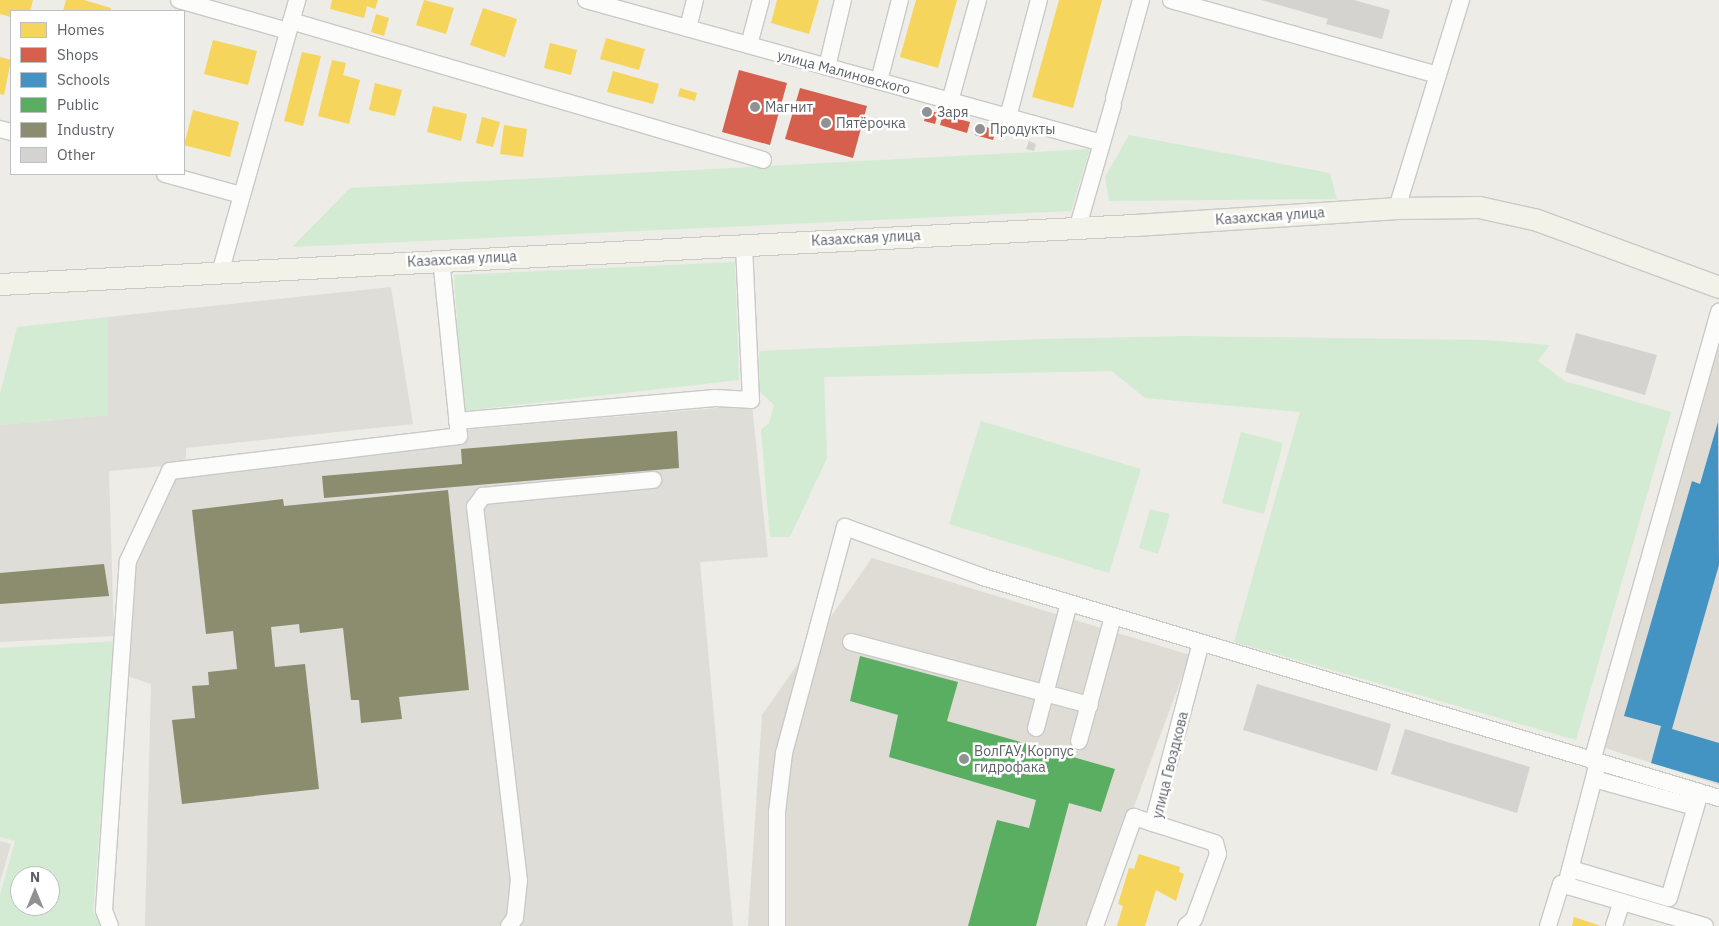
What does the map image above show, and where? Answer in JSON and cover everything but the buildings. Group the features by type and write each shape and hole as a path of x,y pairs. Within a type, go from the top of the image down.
{"main road":[{"name":"Казахская улица","path":"0,284 1397,208 1479,207 1537,220 1719,287"}],"street":[{"path":"179,0 290,26 763,160"},
{"path":"220,273 297,0"},
{"name":"улица Малиновского","path":"586,0 617,4 688,28 1102,143"},
{"path":"688,28 695,0"},
{"path":"749,45 761,0"},
{"path":"827,67 844,0"},
{"path":"879,81 900,0"},
{"path":"950,101 978,0"},
{"path":"1008,117 1039,0"},
{"path":"1078,226 1142,0"},
{"path":"1171,0 1437,75"},
{"path":"1397,208 1461,0"},
{"path":"169,175 241,194"},
{"path":"458,421 715,398 751,400 744,245"},
{"path":"110,926 104,910 128,561 170,471 459,436 441,260"},
{"path":"1566,885 1595,768 1719,312"},
{"path":"509,926 515,918 519,881 475,507 483,496 653,480"},
{"path":"777,926 777,812 784,753 845,526 983,577 1697,800 1719,798"},
{"path":"1036,728 1069,603"},
{"path":"1079,741 1114,617"},
{"path":"851,642 1090,705"},
{"name":"улица Гвоздкова","path":"1186,926 1194,919 1218,854 1215,842 1153,823 1201,644"},
{"path":"1571,868 1669,898 1697,800"},
{"path":"1095,926 1134,817 1153,823"},
{"path":"1548,926 1561,884 1684,923 1705,926"},
{"path":"1614,926 1622,902"}],"shaded area":[{"path":"391,287 413,424 186,448 186,464 109,471 114,636 0,642 0,425 108,415 108,317"},
{"path":"1719,338 1719,785 1590,743"},
{"path":"752,405 768,557 700,562 733,926 145,926 151,684 124,675 133,564 174,475 464,444 463,430"},
{"path":"872,558 1190,655 1090,926 748,926 762,715"},
{"path":"0,841 11,844 0,882"}],"green space":[{"path":"1129,135 1330,173 1337,199 1109,201 1105,177"},
{"path":"1090,149 1071,211 292,247 350,188"},
{"path":"735,262 739,380 463,411 454,275"},
{"path":"108,317 108,415 0,425 0,394 17,327"},
{"path":"1186,336 1486,340 1550,345 1538,361 1565,381 1671,412 1576,740 1234,642 1300,412 1145,398 1112,371 824,377 827,458 790,537 770,537 761,430 769,423 774,405 760,392 759,351 1038,339"},
{"path":"981,421 1141,469 1109,573 949,524"},
{"path":"1241,432 1283,443 1264,514 1222,503"},
{"path":"1150,509 1170,514 1158,554 1139,548"},
{"path":"115,641 93,912 103,926 0,926 0,895 15,841 0,837 0,648"}],"place":[{"name":"Магнит","path":"755,107"},
{"name":"Заря","path":"927,112"},
{"name":"Пятёрочка","path":"826,123"},
{"name":"Продукты","path":"980,129"},
{"name":"ВолГАУ, Корпус гидрофака","path":"964,759"}]}
